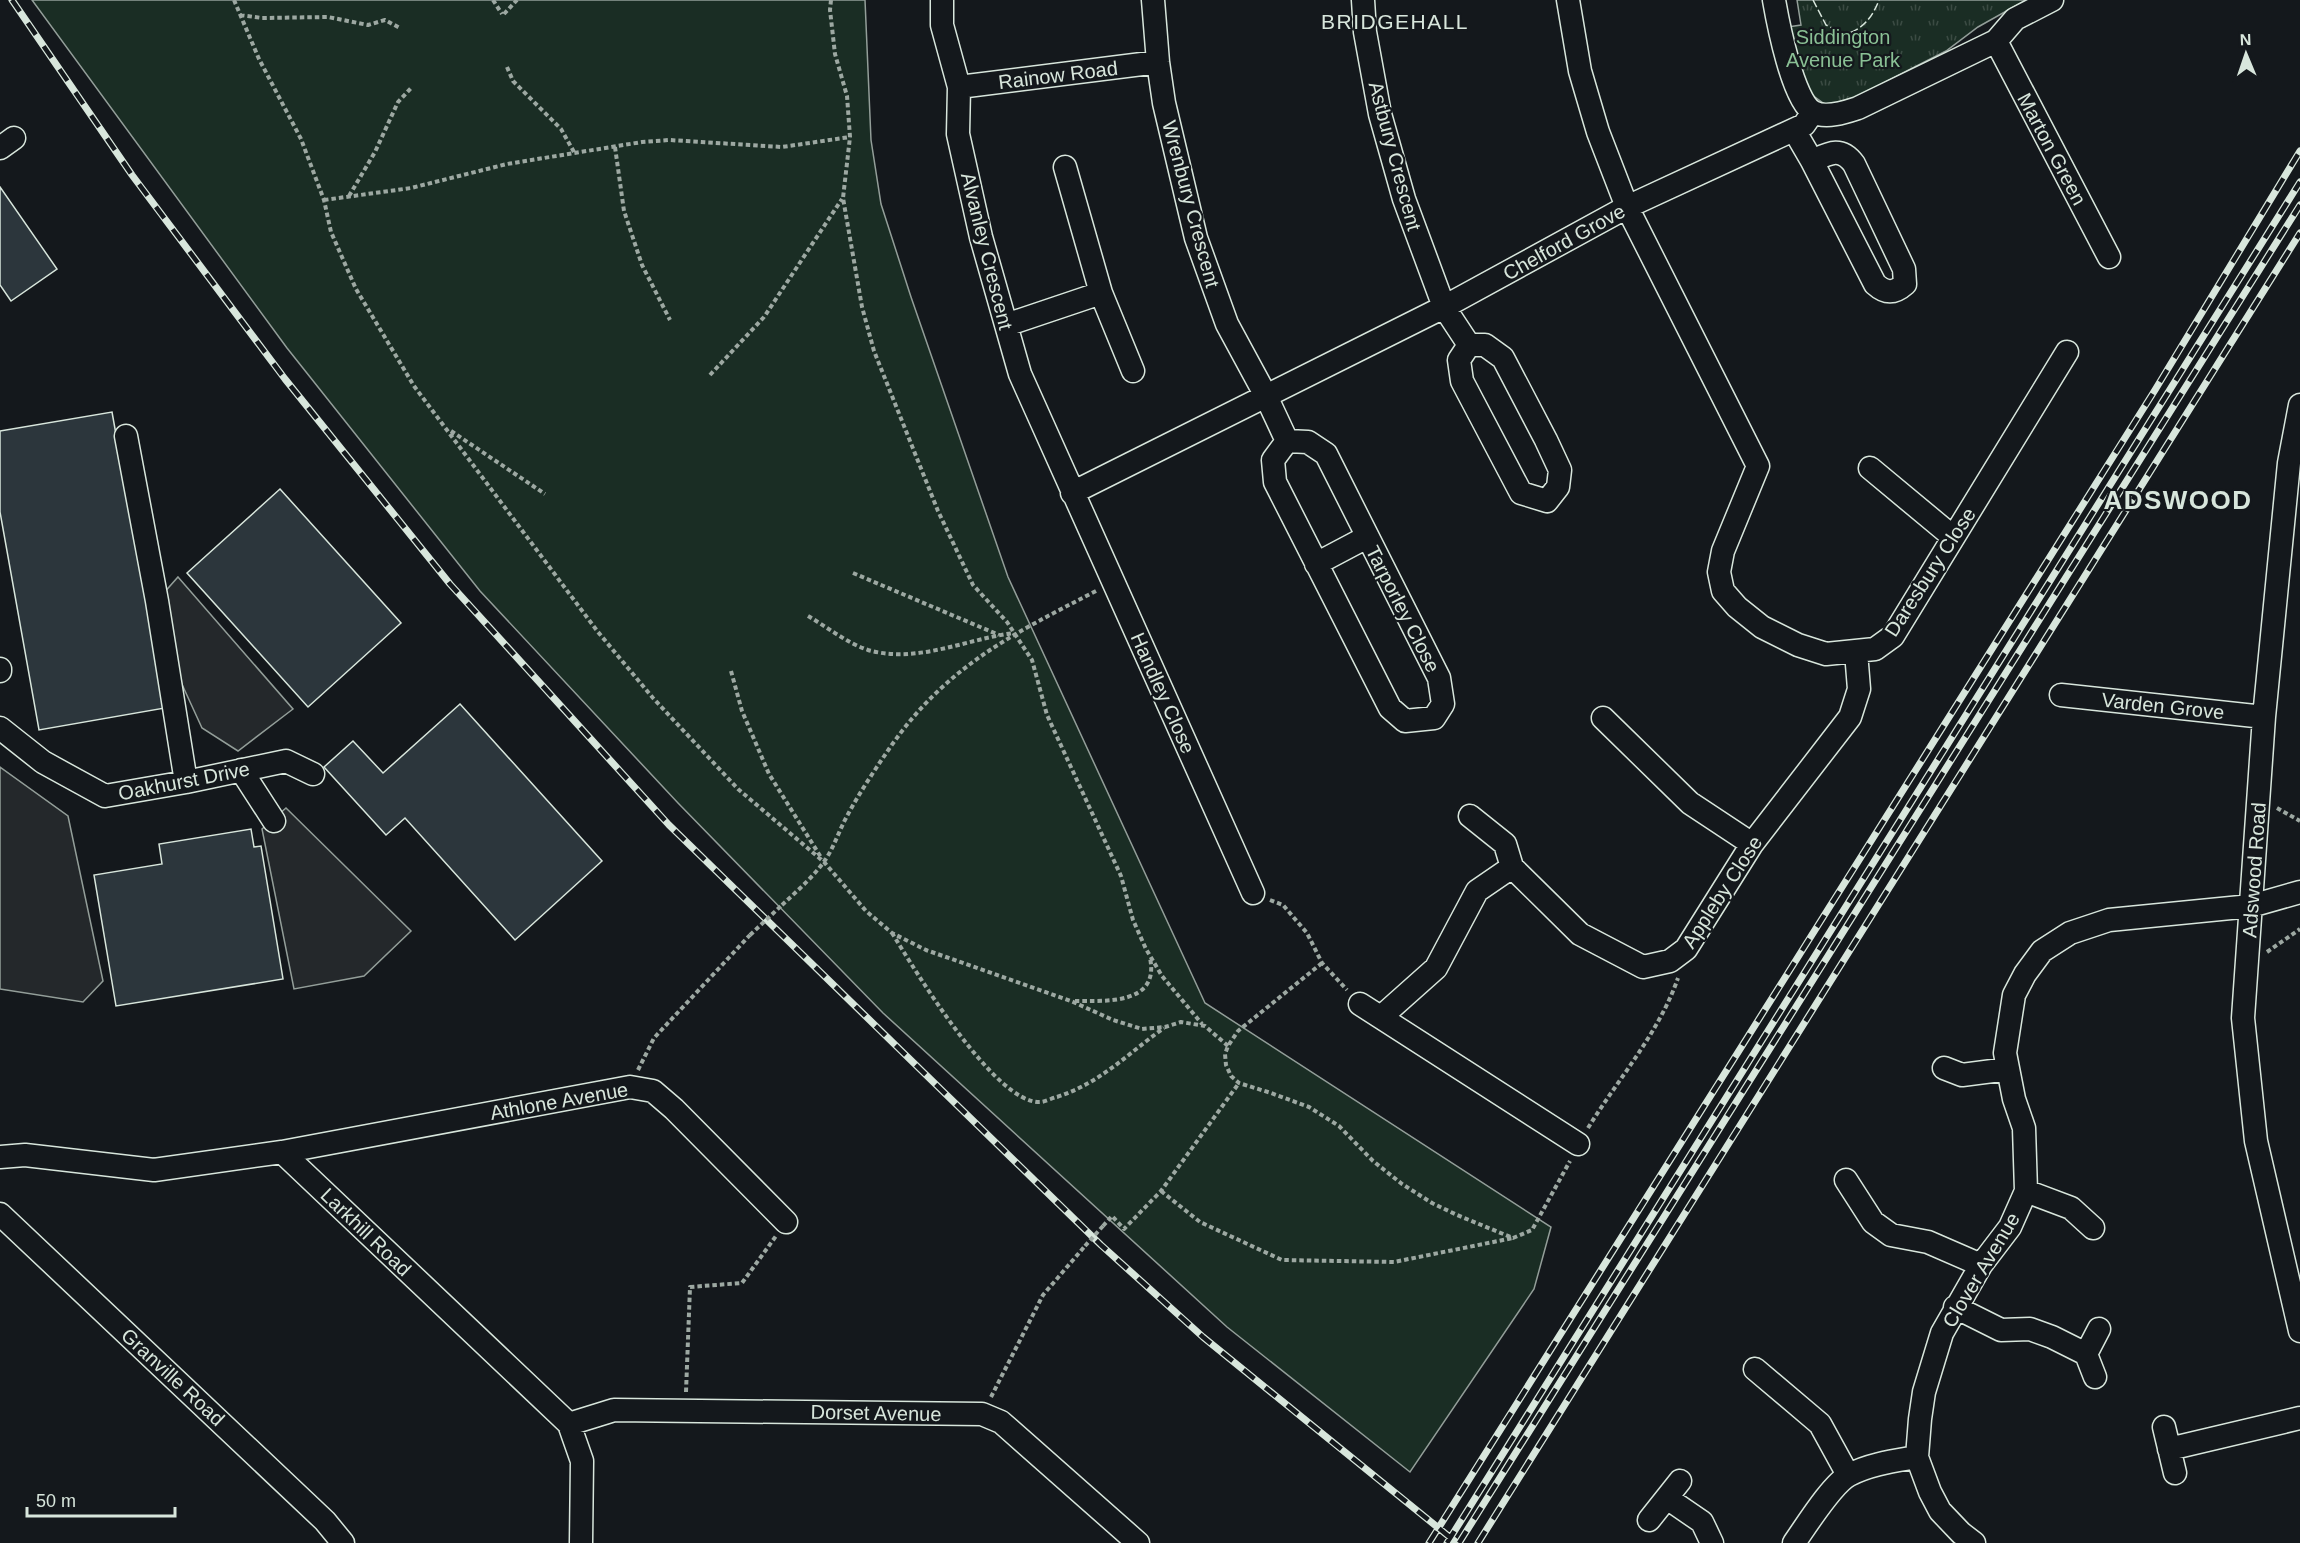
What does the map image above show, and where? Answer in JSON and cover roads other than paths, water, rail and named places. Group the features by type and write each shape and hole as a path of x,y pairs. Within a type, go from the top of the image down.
{"street":[{"name":"Alvanley Crescent","path":"942,0 942,25 959,87 958,134 981,237 1020,374 1072,493"},
{"name":"Wrenbury Crescent","path":"1154,0 1158,62 1164,103 1196,238 1227,324 1266,396"},
{"name":"Astbury Crescent","path":"1363,0 1365,32 1380,114 1404,199 1444,307 1469,345"},
{"name":"Daresbury Close","path":"1568,0 1580,71 1598,132 1627,207 1758,466 1723,551 1719,572 1723,591 1737,607 1762,627 1798,645 1826,654 1875,649 1893,636 2067,352"},
{"path":"1774,0 1796,87 1802,100 1813,112 1840,114 1858,108 1996,41 2015,19 2052,0"},
{"name":"Marton Green","path":"1996,41 2109,257"},
{"name":"Rainow Road","path":"959,87 1158,62"},
{"name":"Chelford Grove","path":"1072,493 1444,307 1627,207 1804,125 1813,112"},
{"path":"1794,130 1875,284 1888,292 1898,290 1905,284 1904,269 1854,164 1844,153 1837,151 1812,161"},
{"path":"1065,167 1101,293 1132,371"},
{"path":"1006,325 1101,293"},
{"path":"1469,345 1485,345 1503,358 1546,440 1560,470 1558,487 1547,501 1521,493 1462,381 1459,360 1469,345"},
{"path":"1266,396 1287,441"},
{"name":"Adswood Road","path":"2300,405 2289,464 2264,717 2243,1018 2256,1142 2300,1331"},
{"path":"126,436 157,602 186,782"},
{"name":"Tarporley Close","path":"1287,441 1308,442 1326,454 1367,537 1439,678 1443,704 1434,718 1405,721 1390,708 1275,482 1273,460 1287,441"},
{"path":"1870,468 1953,537"},
{"name":"Handley Close","path":"1072,493 1253,892"},
{"name":"Tarporley Close","path":"1316,564 1367,537"},
{"name":"Appleby Close","path":"1470,816 1505,844 1512,867 1580,934 1643,967 1670,961 1686,949 1752,844 1850,717 1859,689 1856,652"},
{"name":"Varden Grove","path":"2061,695 2264,717"},
{"path":"1603,718 1690,803 1752,844"},
{"name":"Oakhurst Drive","path":"0,728 44,762 105,796 286,761 313,774"},
{"path":"241,770 274,821"},
{"path":"1381,1017 1436,968 1478,891 1512,867"},
{"name":"Clover Avenue","path":"1974,1543 1940,1512 1917,1457 1924,1392 1942,1333 1981,1265 2010,1227 2026,1191 2024,1128 2014,1099 2005,1053 2014,995 2025,974 2042,951 2070,933 2109,920 2251,906 2300,892"},
{"path":"1360,1004 1578,1144"},
{"path":"1944,1068 1962,1075 2008,1069"},
{"name":"Athlone Avenue","path":"282,1152 630,1087 653,1091 674,1109 786,1222"},
{"path":"0,1157 25,1155 154,1170 282,1152"},
{"name":"Larkhill Road","path":"282,1152 569,1424 582,1461 581,1543"},
{"path":"1846,1180 1873,1222 1891,1235 1928,1242 1981,1265"},
{"name":"Clover Avenue","path":"2026,1191 2071,1208 2094,1228"},
{"name":"Granville Road","path":"0,1214 325,1521 343,1543"},
{"path":"1955,1307 2001,1329 2030,1329 2052,1337 2086,1354 2095,1377"},
{"path":"2086,1354 2099,1329"},
{"path":"1755,1369 1820,1424 1848,1476"},
{"name":"Dorset Avenue","path":"569,1424 614,1410 982,1414 1001,1422 1138,1543"},
{"path":"2169,1449 2300,1418"},
{"path":"2164,1427 2175,1473"},
{"path":"1794,1543 1834,1489 1848,1476 1880,1464 1917,1457"},
{"path":"1650,1520 1673,1489 1702,1522 1712,1543"}],"railway":[{"path":"12,0 132,175 285,379 450,584 669,825 1101,1245 1203,1337 1457,1543"},
{"path":"1429,1543 2155,390 2300,151"},
{"path":"1447,1543 2300,182"},
{"path":"1459,1543 2300,205"},
{"path":"1478,1543 2300,233"}],"district":[{"name":"BRIDGEHALL","path":"1395,21"},
{"name":"ADSWOOD","path":"2178,500"}],"park label":[{"name":"Siddington Avenue Park","path":"1843,48"}]}
